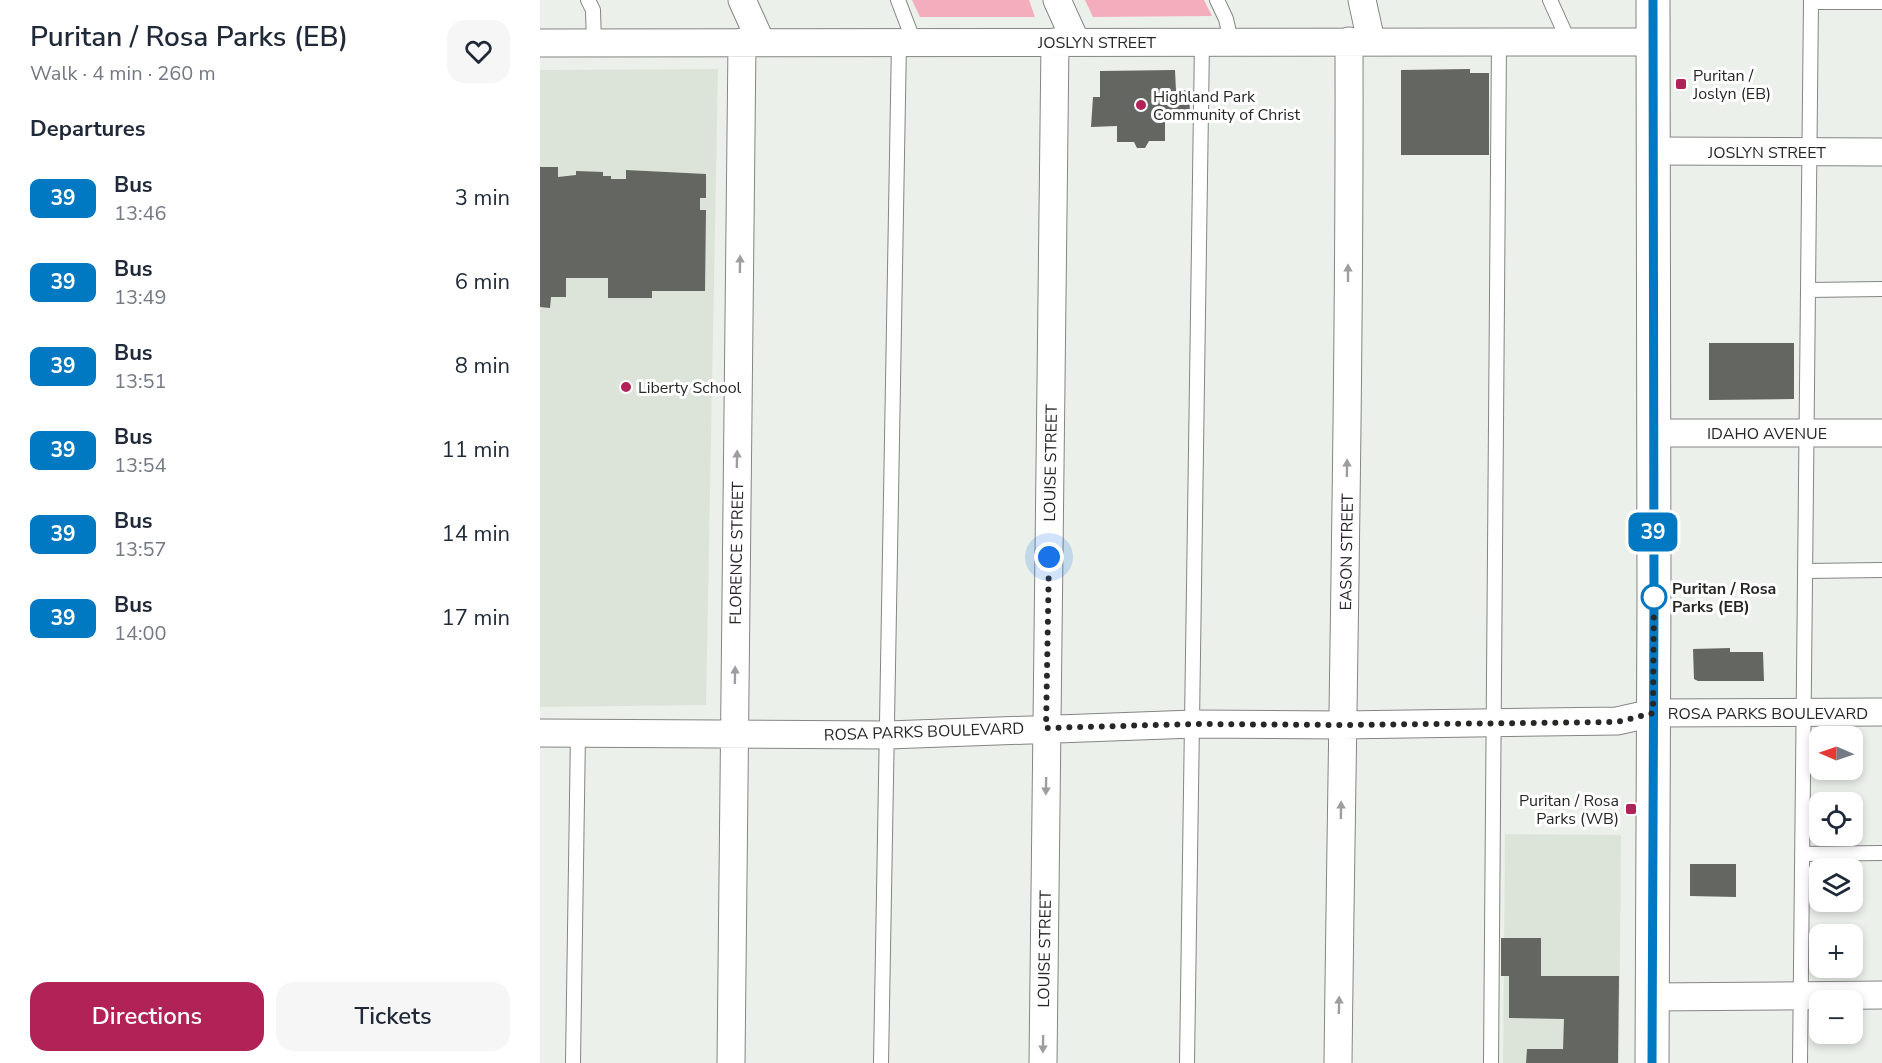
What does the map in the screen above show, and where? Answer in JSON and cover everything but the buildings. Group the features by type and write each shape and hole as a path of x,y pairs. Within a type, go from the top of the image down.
{"street":[{"name":"FLORENCE STREET","path":"731,1063 734,734 752,42 742,0"},
{"name":"LOUISE STREET","path":"1042,1063 1046,728 1065,42 1057,0"},
{"name":"EASON STREET","path":"1338,1063 1348,452 1362,0"},
{"path":"1652,1063 1653,0"},
{"name":"JOSLYN STREET","path":"540,43 1653,42"},
{"name":"JOSLYN STREET","path":"1653,151 1882,152"},
{"name":"IDAHO AVENUE","path":"1653,433 1882,433"},
{"name":"ROSA PARKS BOULEVARD","path":"540,733 888,735 1194,724 1617,722 1653,713 1882,712"},
{"path":"1652,997 1882,995"}],"lane":[{"path":"588,0 593,10 594,44"},
{"path":"881,1063 907,42 898,0"},
{"path":"1217,0 1226,19 1231,41"},
{"path":"1550,0 1569,42"},
{"path":"1800,1063 1811,1 1882,2"},
{"path":"1187,1063 1194,724 1202,41"},
{"path":"1491,1063 1498,41"},
{"path":"1808,290 1882,289"},
{"path":"1805,571 1882,570"},
{"path":"573,1063 578,733"},
{"path":"1802,854 1882,853"}],"shaded area":[{"path":"912,0 1029,0 1035,17 920,17"},
{"path":"1085,0 1204,0 1212,16 1093,17"},
{"name":"Liberty School","path":"718,69 706,705 540,707 540,70"},
{"path":"1505,834 1621,835 1619,1063 1503,1063"}],"bus line":[{"name":"39","path":"1652,1063 1653,0"}],"place":[{"name":"Puritan / Joslyn (EB)","path":"1681,84"},
{"name":"Highland Park Community of Christ","path":"1141,105"},
{"name":"Liberty School","path":"626,387"},
{"name":"Puritan / Rosa Parks (EB)","path":"1654,597"},
{"name":"Puritan / Rosa Parks (WB)","path":"1631,809"}],"route":[{"path":"1049,557 1046,728 1194,724 1617,722 1653,713 1654,597"}]}
